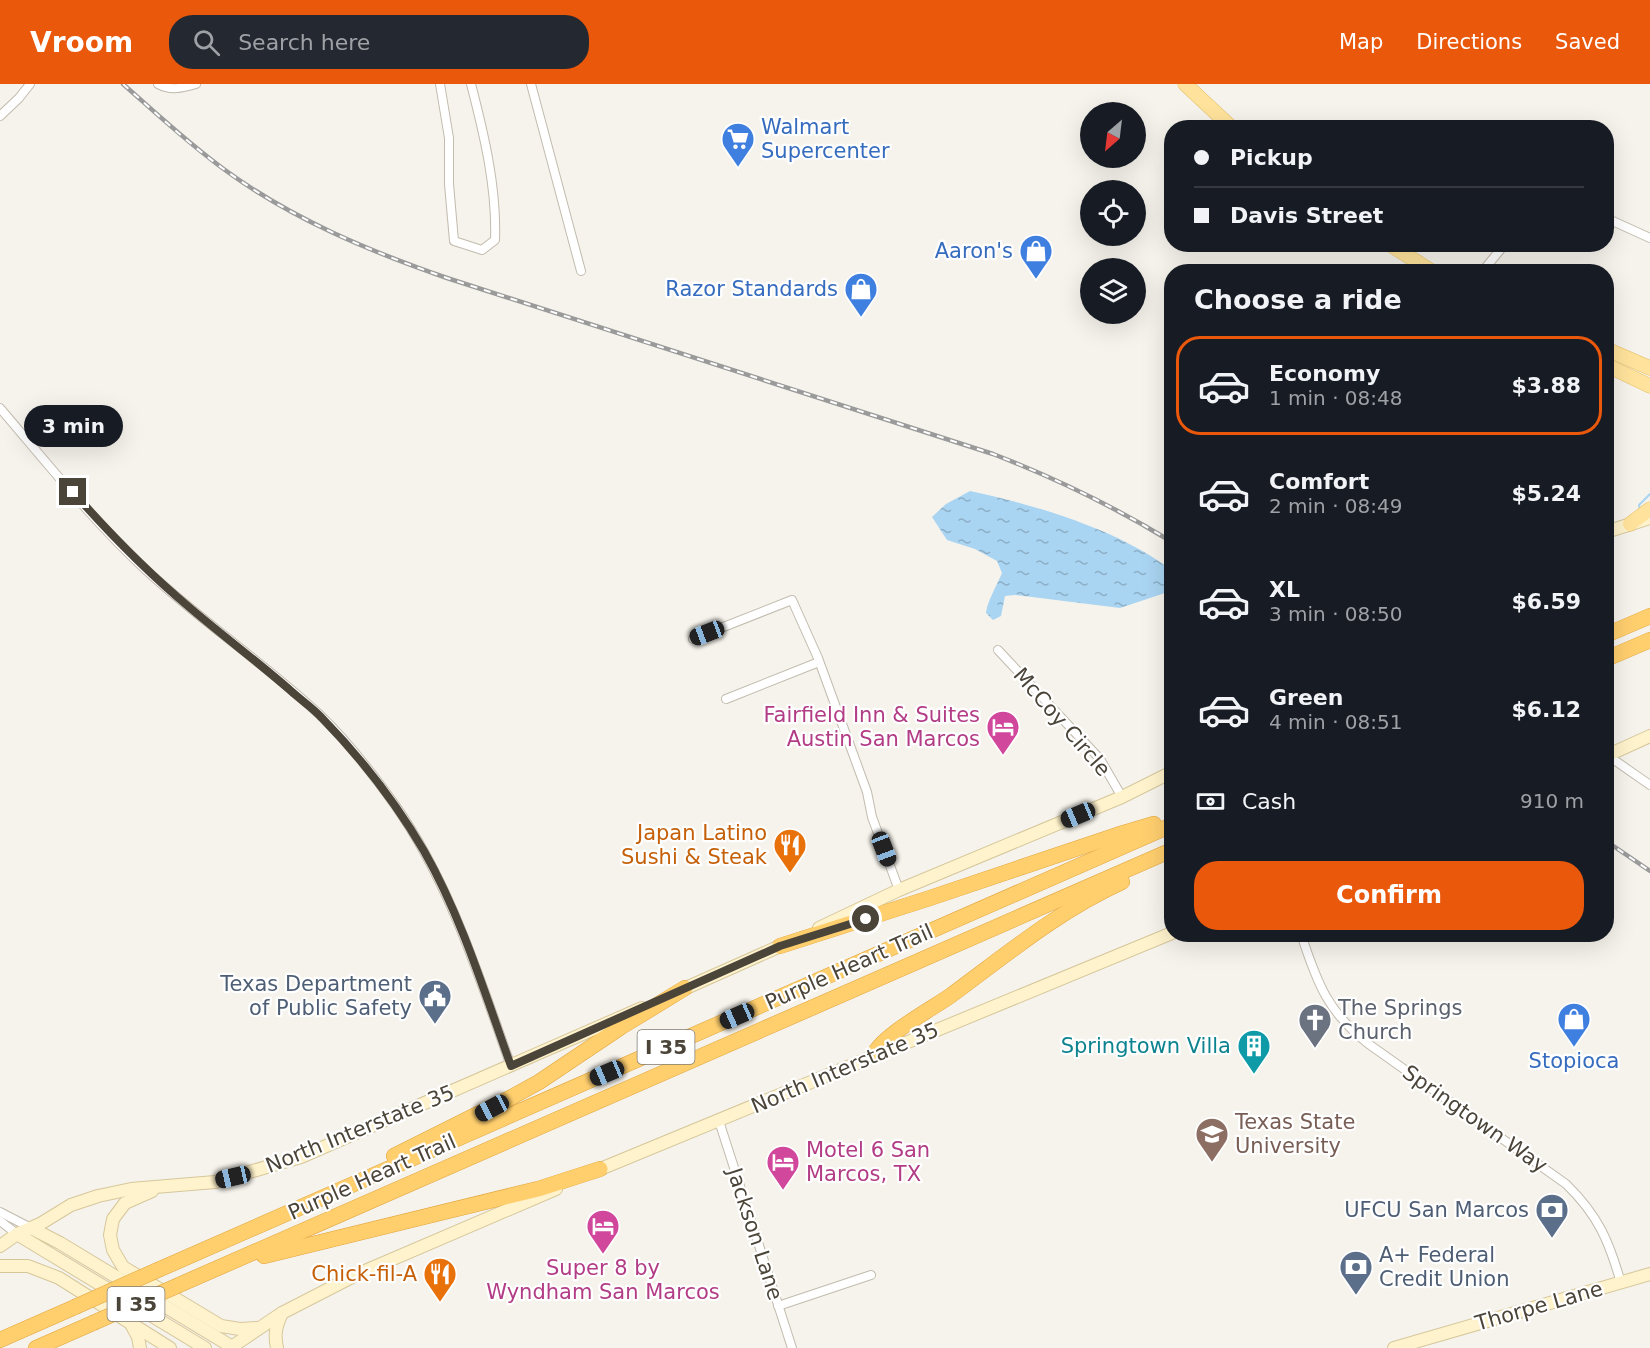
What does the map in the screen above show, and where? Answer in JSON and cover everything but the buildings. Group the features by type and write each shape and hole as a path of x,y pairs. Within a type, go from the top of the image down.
{"highway":[{"path":"1614,632 1650,616"},
{"path":"1614,656 1650,640"},
{"path":"780,946 1117,835 1164,822"},
{"name":"Purple Heart Trail","path":"0,1340 1164,829"},
{"name":"Purple Heart Trail","path":"36,1348 1164,854"},
{"path":"874,1054 886,1041 1059,916 1117,884 1164,863"},
{"path":"187,1258 501,1103 539,1082 621,1027 685,988"},
{"path":"207,1273 279,1252 538,1189 600,1169"}],"main road":[{"path":"1185,84 1223,120"},
{"path":"1402,252 1421,264"},
{"path":"1614,352 1650,368"},
{"path":"1614,362 1650,378"},
{"path":"1614,369 1650,386"},
{"path":"1630,524 1650,509"},
{"path":"1614,529 1650,518"},
{"path":"1614,752 1650,736"},
{"name":"North Interstate 35","path":"0,1246 17,1234 87,1199 131,1189 215,1182 301,1157 780,946 899,890 1122,797 1164,776"},
{"name":"North Interstate 35","path":"232,1348 282,1312 358,1274 874,1054 1164,936"},
{"path":"162,1187 125,1203 113,1219 110,1235 112,1250 123,1267 221,1326 240,1329 259,1328"},
{"path":"31,1228 70,1249 232,1348"},
{"path":"17,1234 205,1348"},
{"path":"0,1266 28,1266 48,1272 170,1348"},
{"name":"Thorpe Lane","path":"1394,1348 1650,1274"},
{"path":"277,1348 274,1337 275,1328 282,1312"},
{"path":"132,1326 138,1337 140,1348"}],"street":[{"path":"0,116 30,84"},
{"path":"158,84 175,89 196,84"},
{"path":"440,84 449,138 449,184 454,241 482,250 495,240 496,216 482,128 471,84"},
{"path":"531,84 581,272"},
{"path":"1614,222 1650,238"},
{"path":"0,408 118,543 190,608 248,653 321,716 369,771 395,805 425,853 457,918 511,1066"},
{"path":"693,639 792,600 819,662 867,792 873,817 899,890"},
{"name":"McCoy Circle","path":"998,650 1100,759 1122,797"},
{"path":"726,699 819,662"},
{"path":"1614,760 1650,785"},
{"name":"Springtown Way","path":"1304,942 1322,991 1347,1025 1370,1045 1566,1184 1587,1206 1606,1236 1621,1282"},
{"name":"Jackson Lane","path":"719,1120 792,1348"},
{"path":"0,1212 31,1228"},
{"path":"0,1221 17,1234"},
{"path":"778,1306 871,1275"}],"water":[{"path":"970,491 1048,511 1102,531 1164,565 1164,593 1120,608 1015,595 1005,596 1001,616 993,620 986,613 1002,573 997,561 975,549 947,540 932,517 946,504"}],"waterway":[{"path":"1640,510 1639,505 1650,494"}],"railway":[{"path":"123,84 199,150 251,188 304,219 360,245 447,278 993,454 1084,494 1164,537"},
{"path":"1614,846 1650,871"}],"place":[{"name":"Walmart Supercenter","path":"738,168"},
{"name":"Aaron's","path":"1036,280"},
{"name":"Razor Standards","path":"861,318"},
{"name":"Fairfield Inn & Suites Austin San Marcos","path":"1003,756"},
{"name":"Japan Latino Sushi & Steak","path":"790,874"},
{"name":"Texas Department of Public Safety","path":"435,1025"},
{"name":"Stopioca","path":"1574,1048"},
{"name":"The Springs Church","path":"1315,1049"},
{"name":"Springtown Villa","path":"1254,1075"},
{"name":"Texas State University","path":"1212,1163"},
{"name":"Motel 6 San Marcos, TX","path":"783,1191"},
{"name":"UFCU San Marcos","path":"1552,1239"},
{"name":"Super 8 by Wyndham San Marcos","path":"603,1255"},
{"name":"A+ Federal Credit Union","path":"1356,1296"},
{"name":"Chick-fil-A","path":"440,1303"}],"route":[{"path":"73,492 118,543 147,571 321,716 395,805 425,853 457,918 511,1066 780,946 866,919"}]}
